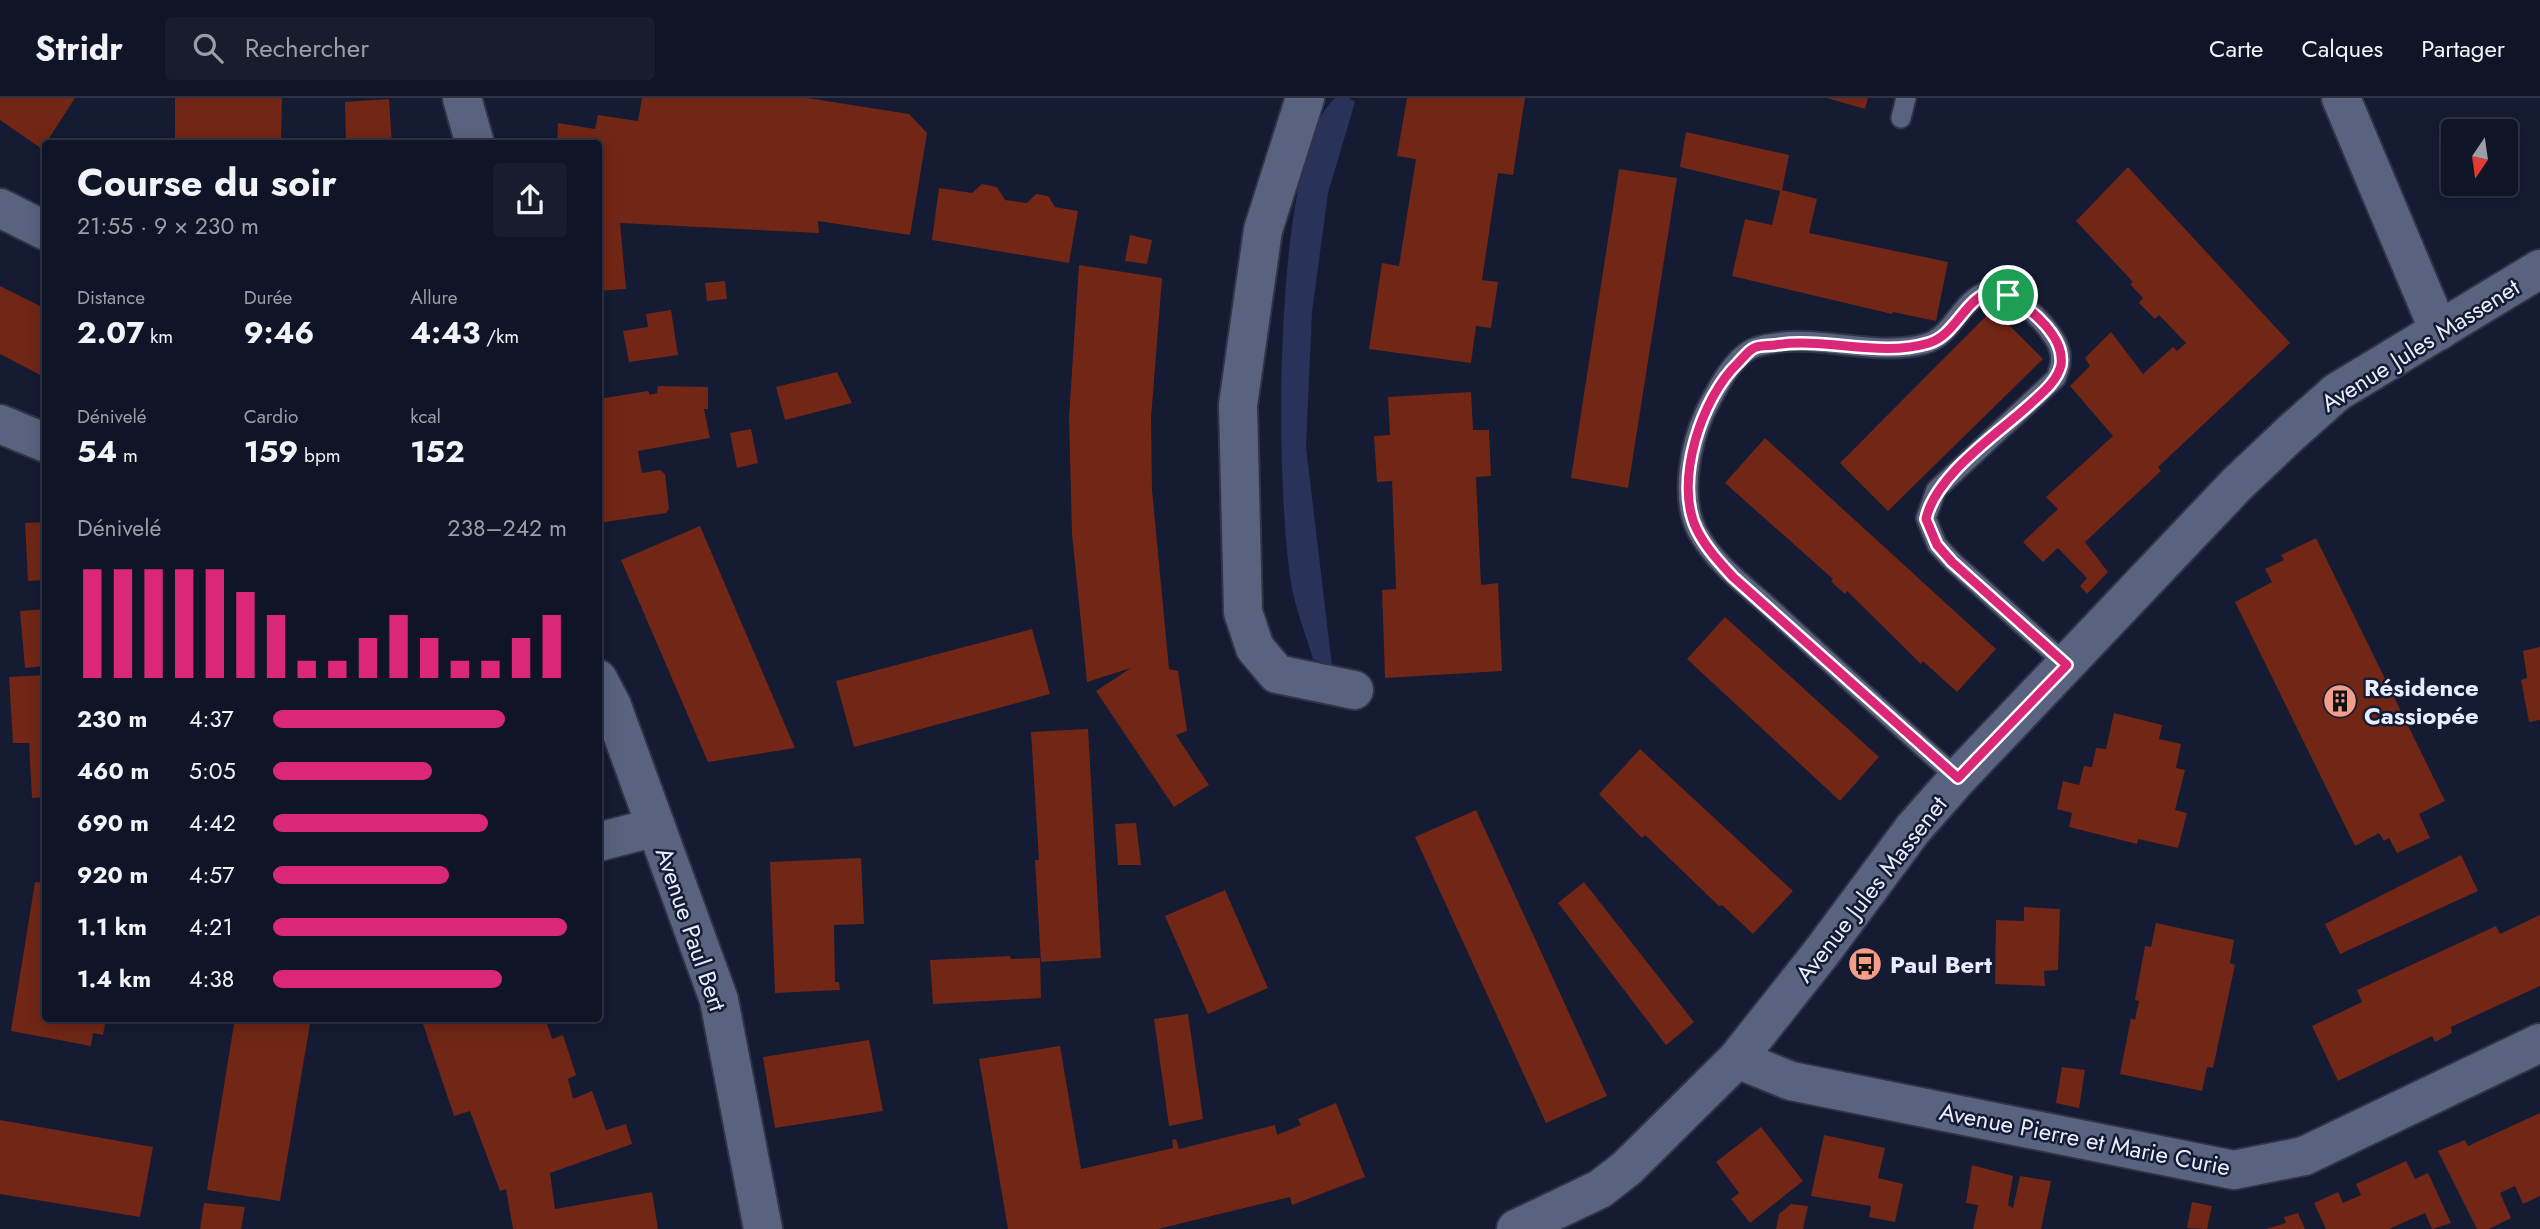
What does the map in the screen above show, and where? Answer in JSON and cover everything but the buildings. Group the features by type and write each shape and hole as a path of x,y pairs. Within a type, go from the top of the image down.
{"street":[{"path":"462,98 474,140"},
{"path":"1305,98 1263,230 1238,405 1243,612 1255,648 1277,674 1354,690"},
{"path":"2341,98 2439,331"},
{"path":"0,208 42,229"},
{"name":"Avenue Jules Massenet","path":"1516,1229 1565,1209 1609,1182 1627,1168 1737,1059 1821,953 1913,829 1958,778 2237,484 2292,432 2337,392 2540,269"},
{"path":"0,424 42,441"},
{"name":"Avenue Paul Bert","path":"602,687 612,706 719,1000 763,1229"},
{"path":"602,841 656,827"},
{"name":"Avenue Pierre et Marie Curie","path":"1737,1059 1791,1081 2234,1170 2304,1156 2540,1043"}],"lane":[{"path":"1901,118 1906,98"},
{"path":"1958,778 1733,577 1696,529 1689,498 1690,466 1700,425 1721,379 1754,348 1795,342 1901,351 1933,342 1982,293 1994,290 2008,295 2027,308 2056,339 2061,354 2056,378 1936,490 1926,519 1937,545 1952,562 2067,665"}],"shaded area":[{"path":"1335,98 1349,98 1355,102 1328,193 1312,312 1306,447 1332,666 1313,659 1293,593 1287,549 1281,414 1288,257 1298,188 1314,132"}],"place":[{"name":"Résidence Cassiopée","path":"2340,701"},
{"name":"Paul Bert","path":"1865,964"}],"route":[{"path":"1994,290 2008,295 2027,308 2056,339 2061,354 2056,378 1936,490 1926,519 1937,545 1952,562 2067,665 1958,778 1715,558 1696,529 1689,498 1690,466 1700,425 1721,379 1754,348 1795,342 1901,351 1933,342 1982,293 1994,290"}]}
